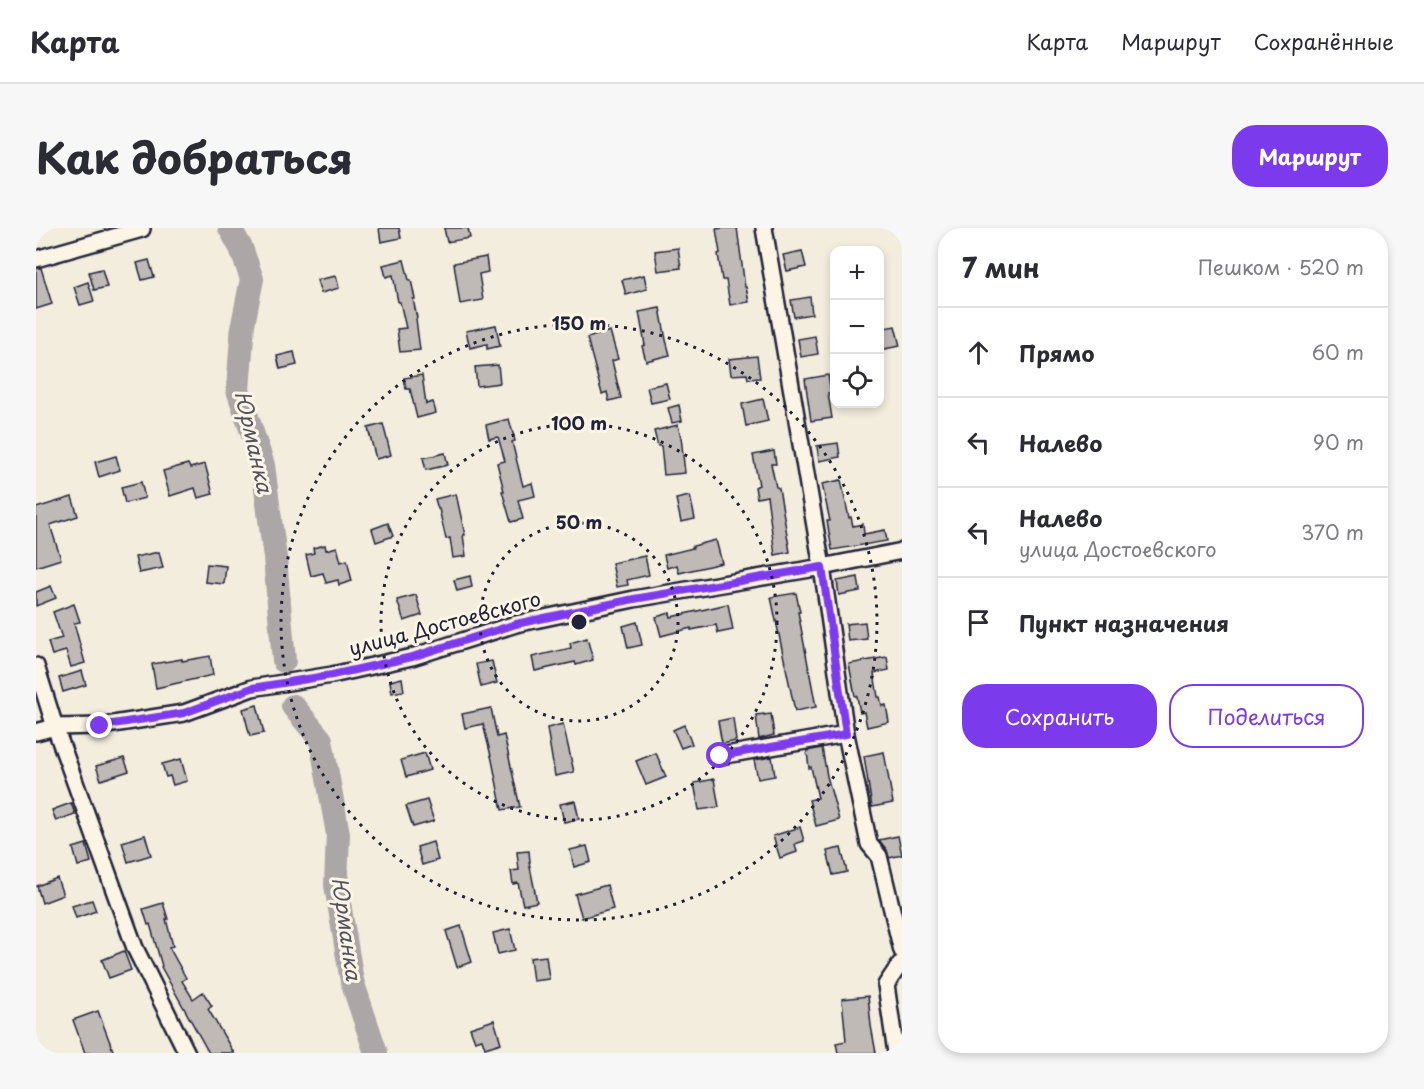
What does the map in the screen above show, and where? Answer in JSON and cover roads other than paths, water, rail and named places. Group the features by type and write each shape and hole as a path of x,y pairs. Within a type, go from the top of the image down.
{"street":[{"path":"764,228 822,567 846,734 869,844 879,856 901,959 886,985 896,1053"},
{"path":"36,259 142,229"},
{"name":"улица Достоевского","path":"36,732 56,727 100,726 184,713 252,688 332,675 412,657 516,624 634,599 902,551"},
{"path":"36,666 135,948 187,1053"},
{"path":"720,756 846,734"}],"waterway":[{"name":"Юрманка","path":"230,228 241,248 252,279 243,324 238,390 263,465 275,558 284,661"},
{"name":"Юрманка","path":"293,706 321,740 338,834 336,885 352,981 376,1053"}]}
